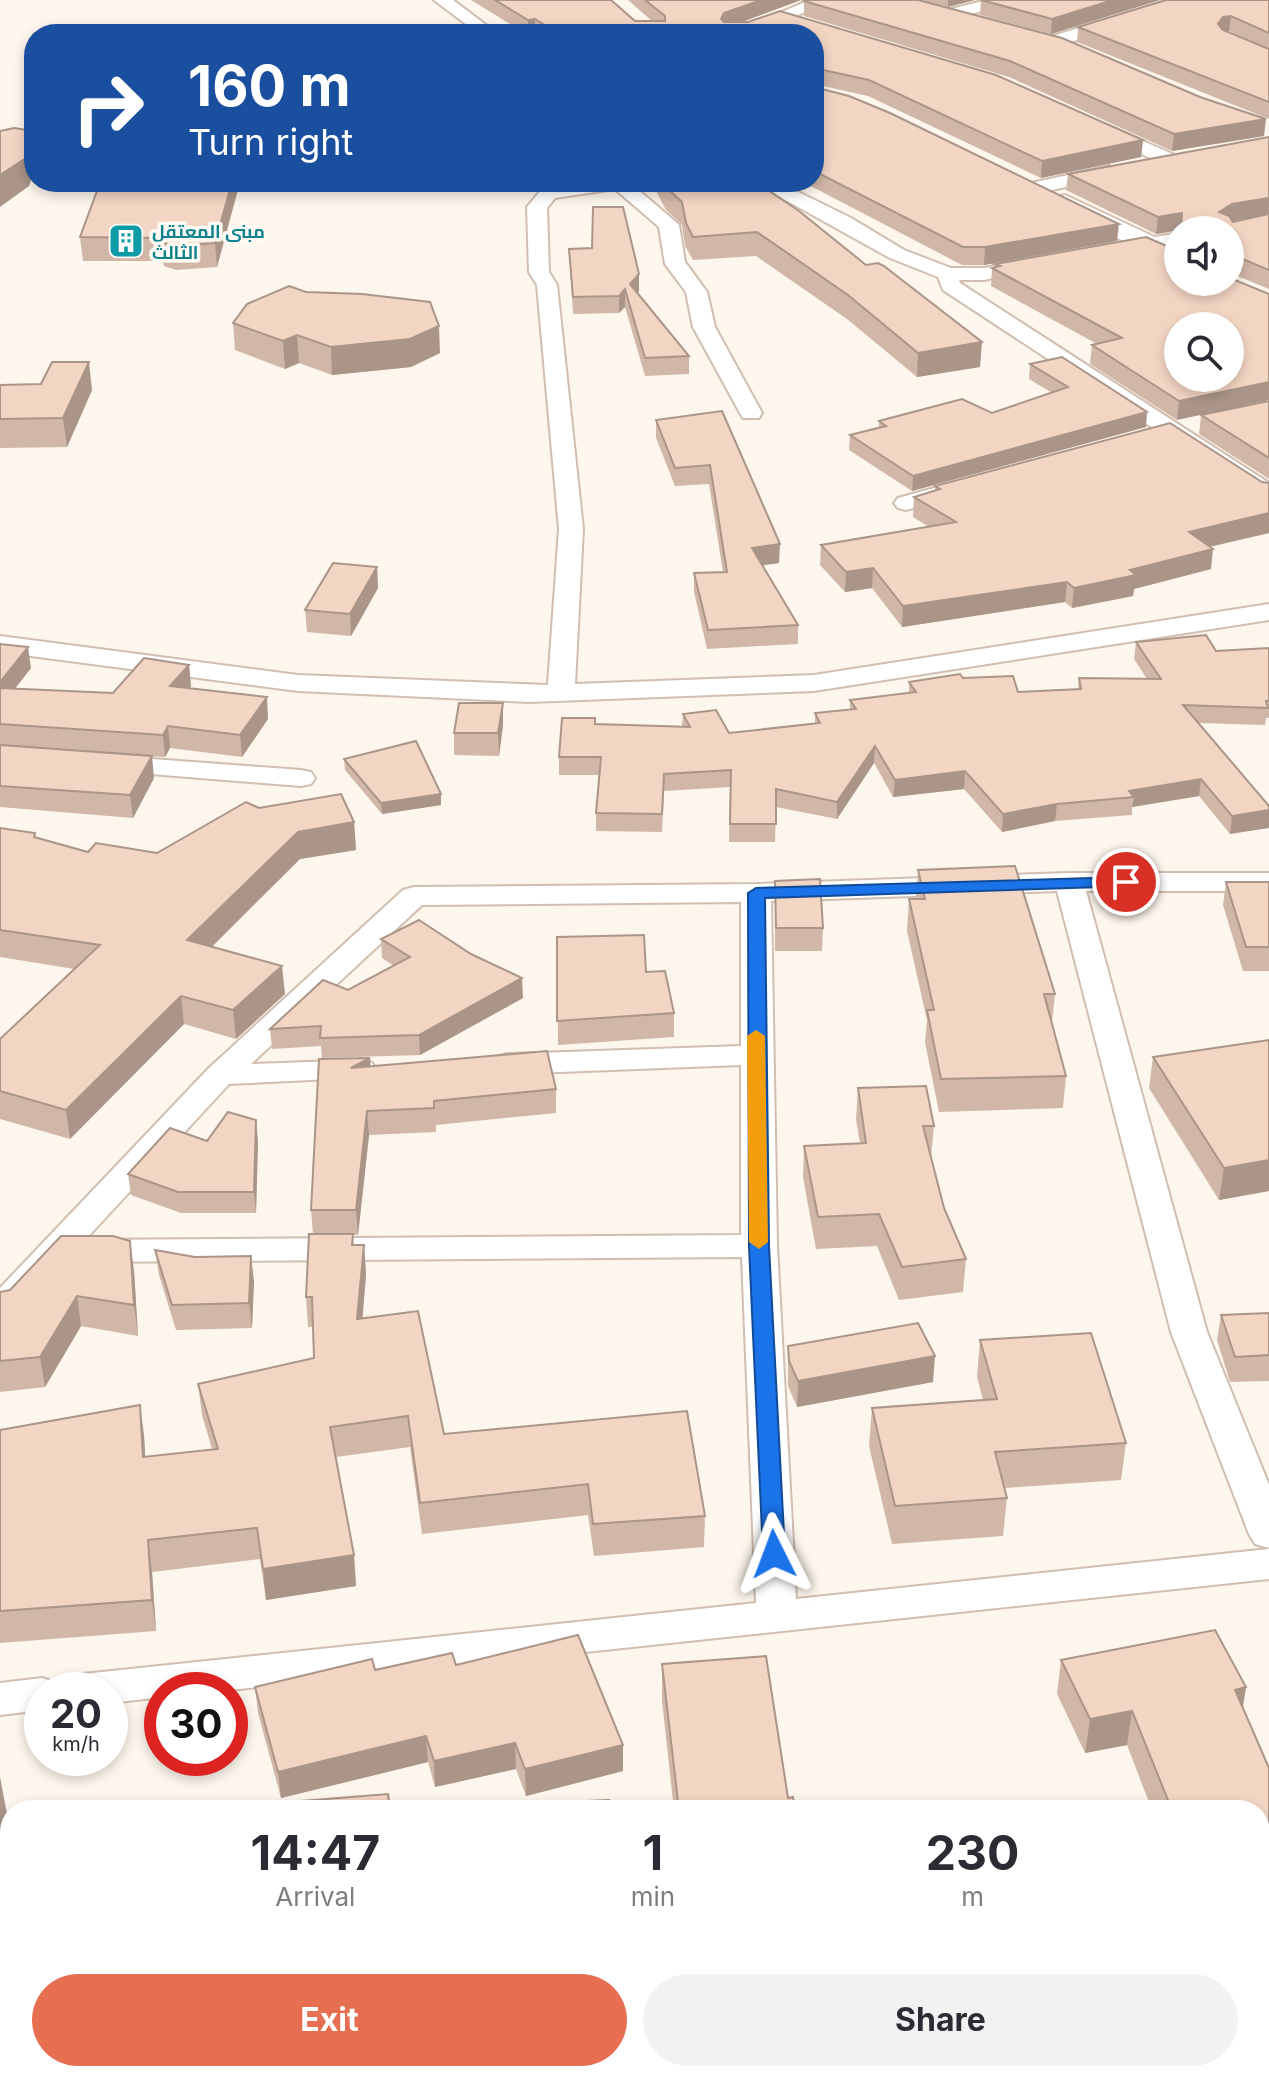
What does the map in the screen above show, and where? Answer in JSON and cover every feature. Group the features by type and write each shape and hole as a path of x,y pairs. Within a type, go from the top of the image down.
{"street":[{"path":"442,0 476,24"},
{"path":"760,24 826,0"},
{"path":"980,23 942,13 1006,0"},
{"path":"1078,51 1047,40 1187,0"},
{"path":"778,17 801,24"},
{"path":"1034,188 1177,159 1086,122"},
{"path":"1007,175 1164,252"},
{"path":"556,192 549,193 537,207 539,272 547,285 571,529 561,692"},
{"path":"630,192 669,225 675,264 685,273 706,313 704,327 751,413"},
{"path":"783,192 844,222 897,254 948,274 984,274 1048,263"},
{"path":"1105,252 1164,241"},
{"path":"948,274 950,286 1171,433 1269,494"},
{"path":"1140,438 1199,426"},
{"path":"906,503 980,483"},
{"path":"0,644 298,683 530,694 814,683 1269,612"},
{"path":"79,762 301,778"},
{"path":"0,1310 220,1075 414,896 756,893 1069,882 1269,882"},
{"path":"1069,882 1189,1332 1269,1534"},
{"path":"756,893 759,1246 777,1616"},
{"path":"472,1066 756,1055"},
{"path":"220,1075 394,1069"},
{"path":"52,1252 759,1246"},
{"path":"128,1685 1269,1564"},
{"path":"0,1699 24,1696"}],"building":[{"path":"495,0 611,0 635,21 665,21 665,16 645,0 761,0 724,13 721,19 724,22 748,22 780,11 824,24 543,24 535,19 528,20"},
{"path":"918,0 1062,38 1200,97 1266,119 1174,134 1010,61 804,1"},
{"path":"981,0 1113,0 1052,19"},
{"path":"1166,0 1269,0 1269,33 1231,16 1223,17 1218,24 1223,30 1269,49 1269,102 1078,27"},
{"path":"824,24 996,75 1143,140 1042,161 869,80 824,70"},
{"path":"824,90 890,113 1119,224 985,247 963,247 824,176"},
{"path":"24,130 24,159 0,175 0,131"},
{"path":"1269,137 1269,198 1232,204 1219,212 1229,216 1182,216 1182,213 1158,217 1068,174"},
{"path":"97,192 229,192 215,243 174,246 161,242 160,238 80,237"},
{"path":"671,192 771,192 866,265 878,263 884,266 982,342 918,353 848,295 757,232 693,237 686,223 682,202"},
{"path":"593,207 623,207 639,274 630,284 689,356 645,358 625,289 619,296 573,297 569,249 592,248"},
{"path":"1269,214 1269,270 1244,260 1244,220"},
{"path":"1146,237 1164,245 1164,296 1244,296 1244,284 1269,294 1269,382 1244,387 1244,312 1164,312 1164,391 1092,345 1122,338 992,268 1000,266 995,264"},
{"path":"289,286 306,292 362,294 430,302 439,326 410,339 331,347 297,335 283,341 233,323 247,304"},
{"path":"1062,357 1147,412 913,476 850,435 886,426 879,421 962,399 992,413 1068,387 1030,364"},
{"path":"52,362 89,362 63,418 0,419 0,385 41,384"},
{"path":"1165,392 1222,392 1179,401"},
{"path":"1269,401 1269,458 1201,415"},
{"path":"722,411 780,544 752,548 798,625 708,630 694,573 727,572 710,465 675,468 656,420"},
{"path":"1170,423 1262,482 1269,483 1269,513 1189,532 1213,549 1130,570 1136,575 1074,588 1067,582 903,606 873,568 846,572 821,545 956,522 914,497 940,489 935,486"},
{"path":"333,563 377,567 350,614 305,610"},
{"path":"1206,635 1216,651 1269,648 1268,708 1183,705 1269,806 1269,810 1232,816 1201,779 1129,791 1134,797 1057,804 1003,814 965,771 895,780 875,746 837,802 776,789 776,824 730,824 731,770 664,774 662,814 596,813 601,757 559,757 562,718 595,718 595,724 690,727 683,714 716,710 729,733 820,723 815,713 856,709 850,700 916,692 909,682 960,674 963,678 1013,676 1018,692 1081,689 1079,678 1161,679 1136,642"},
{"path":"0,644 28,647 0,682"},
{"path":"144,658 189,665 170,686 267,697 240,735 168,726 163,735 0,724 0,688 113,693"},
{"path":"459,703 503,703 498,733 454,733"},
{"path":"416,741 441,794 381,803 344,759"},
{"path":"0,745 152,756 130,795 0,786"},
{"path":"341,794 354,822 298,832 187,940 282,966 233,1010 181,996 66,1110 0,1091 0,1039 100,945 0,930 0,828 35,833 34,837 88,852 96,843 157,853 246,802 259,808"},
{"path":"1015,866 1055,994 1044,994 1066,1076 941,1079 927,1010 934,1010 909,899 925,899 918,870"},
{"path":"820,879 823,928 776,928 775,881"},
{"path":"1226,882 1269,882 1269,947 1246,947"},
{"path":"419,920 471,954 522,978 419,1035 320,1038 321,1026 270,1029 323,980 348,990 410,957 381,939"},
{"path":"644,935 646,972 665,971 674,1013 557,1021 557,937"},
{"path":"1269,1040 1269,1160 1224,1168 1153,1057"},
{"path":"547,1051 556,1089 434,1101 434,1108 367,1111 356,1210 311,1210 319,1059 370,1058 351,1068"},
{"path":"926,1086 934,1126 923,1126 944,1208 966,1259 902,1267 879,1214 818,1217 804,1146 866,1143 858,1088"},
{"path":"228,1112 256,1120 254,1192 178,1192 128,1174 170,1128 207,1141"},
{"path":"309,1234 353,1234 352,1245 364,1245 357,1319 418,1311 444,1434 687,1411 705,1516 593,1524 588,1484 420,1503 408,1416 330,1427 354,1555 263,1569 257,1528 148,1540 152,1600 0,1611 0,1430 140,1405 143,1457 218,1449 198,1384 314,1358 312,1297 306,1297"},
{"path":"61,1236 113,1236 130,1241 134,1305 77,1296 40,1357 0,1361 0,1292 10,1290"},
{"path":"155,1250 195,1257 251,1256 249,1303 172,1305"},
{"path":"1269,1313 1269,1355 1235,1357 1221,1315"},
{"path":"918,1323 935,1356 798,1381 789,1361 788,1346"},
{"path":"1091,1333 1126,1443 995,1452 1007,1498 895,1506 872,1408 997,1399 980,1340"},
{"path":"1215,1630 1246,1687 1235,1690 1269,1768 1269,1800 1168,1800 1132,1711 1090,1719 1061,1660"},
{"path":"578,1635 623,1745 525,1769 515,1743 434,1761 426,1736 278,1772 255,1687 372,1659 375,1670 452,1653 456,1665"},
{"path":"766,1656 788,1798 793,1797 793,1800 678,1800 662,1664"},
{"path":"388,1794 389,1800 313,1800"}],"slow traffic":[{"path":"756,1036 759,1242"}],"place":[{"name":"مبنى المعتقل الثالث","path":"126,241"}],"route":[{"path":"774,1554 759,1246 756,893 1126,882"}]}
